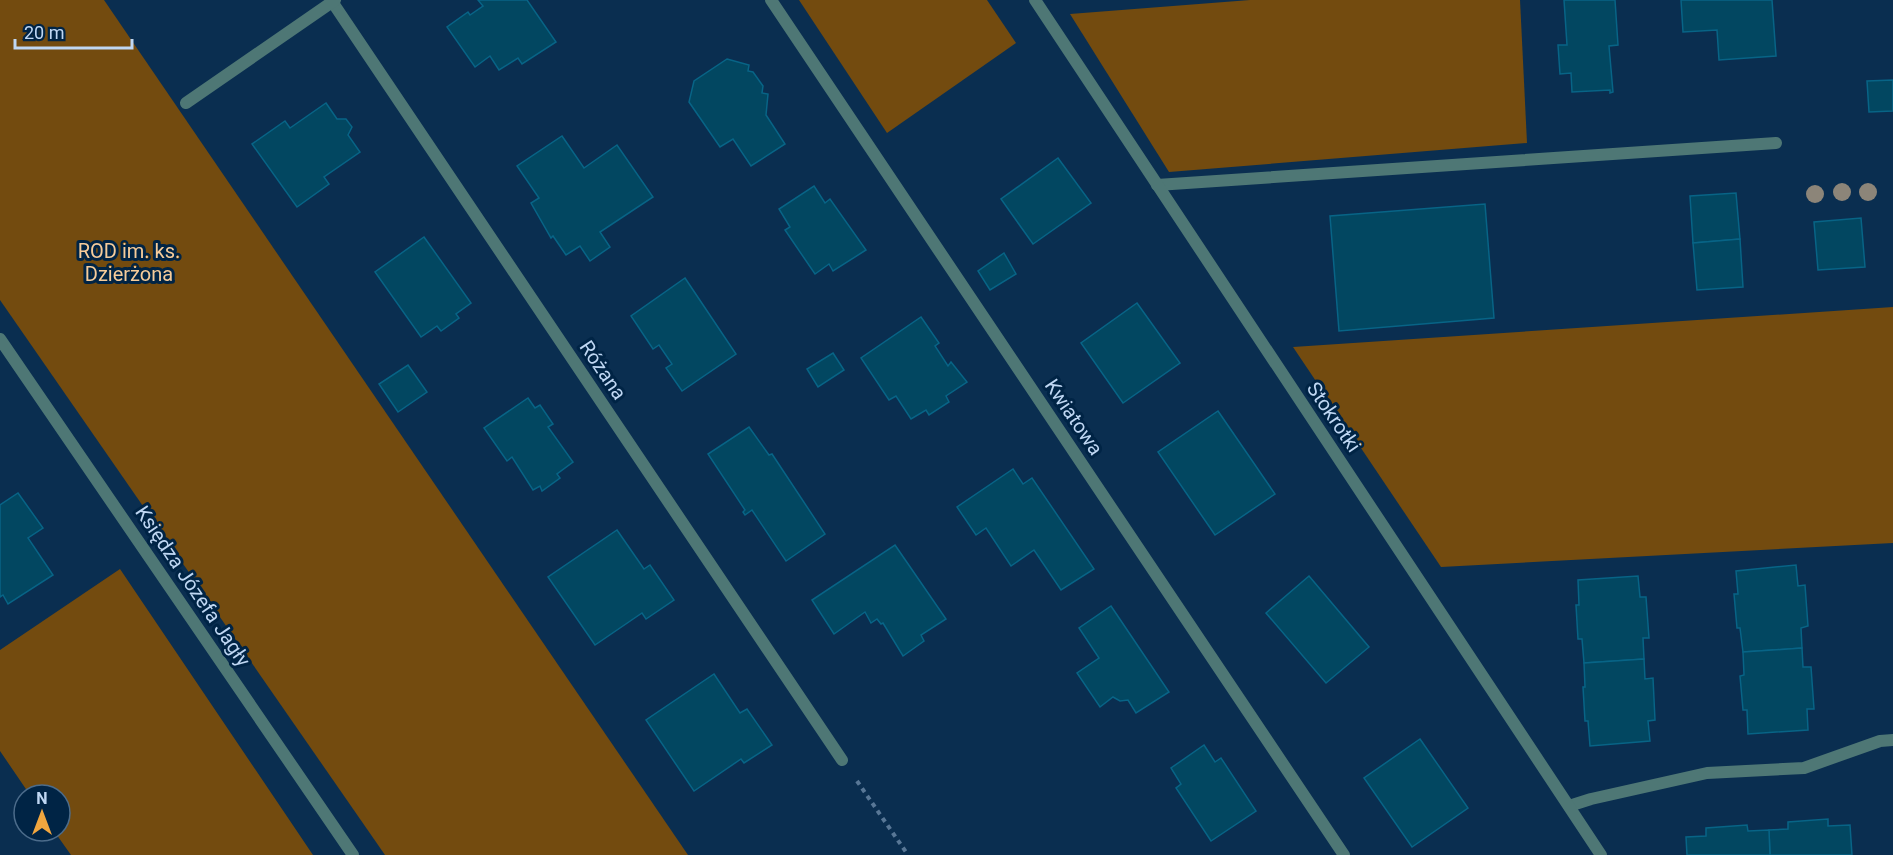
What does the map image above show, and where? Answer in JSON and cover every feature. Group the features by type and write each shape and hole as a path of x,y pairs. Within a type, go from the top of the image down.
{"street":[{"name":"Kwiatowa","path":"771,0 1344,855"},
{"name":"Stokrotki","path":"1035,0 1601,855"},
{"name":"Różana","path":"186,103 332,1 842,760"},
{"path":"1157,185 1776,143"},
{"name":"Księdza Józefa Jagły","path":"0,339 353,855"},
{"path":"1569,806 1707,773 1804,768 1880,741 1893,740"}],"path":[{"path":"842,760 908,855"}],"green space":[{"name":"ROD im. ks. Dzierżona","path":"0,0 104,0 688,855 385,855 0,300"},
{"path":"799,0 987,0 1016,43 887,133"},
{"path":"1250,0 1520,0 1527,143 1169,172 1070,14"},
{"path":"1893,307 1893,543 1441,567 1293,347"},
{"path":"120,569 313,855 71,855 62,843 72,843 72,783 22,783 0,751 0,650"}],"building":[{"path":"478,0 527,0 556,42 522,64 518,58 499,70 490,56 475,67 447,27 468,12 470,15 483,6"},
{"path":"1564,0 1615,0 1618,45 1609,46 1613,92 1610,93 1610,90 1572,92 1571,73 1560,74 1558,45 1567,45"},
{"path":"1681,0 1772,0 1776,56 1719,60 1717,30 1683,32"},
{"path":"727,59 749,65 748,71 753,72 763,86 762,93 768,94 766,115 785,144 751,166 733,139 720,147 689,102 694,81"},
{"path":"1893,80 1893,111 1869,112 1867,81"},
{"path":"326,103 337,119 346,119 352,127 348,135 360,152 324,177 329,184 297,207 252,144 285,121 290,128"},
{"path":"562,136 584,168 617,145 653,197 600,232 610,247 590,261 580,246 566,255 553,236 551,238 531,203 539,198 517,166"},
{"path":"1058,158 1091,203 1033,244 1001,199"},
{"path":"814,186 825,203 830,199 866,250 833,271 829,264 815,274 785,230 790,227 779,209"},
{"path":"1736,193 1740,239 1693,243 1690,196"},
{"path":"1485,204 1494,318 1339,331 1330,216"},
{"path":"1861,218 1865,267 1818,270 1814,222"},
{"path":"424,237 471,303 456,314 459,318 441,331 437,326 421,337 375,272"},
{"path":"1740,239 1743,287 1697,290 1693,243"},
{"path":"1004,253 1016,274 990,290 978,271"},
{"path":"685,278 736,354 682,391 666,368 672,364 659,345 653,349 631,316"},
{"path":"1137,303 1180,363 1123,403 1081,343"},
{"path":"921,317 939,343 935,346 948,366 951,362 967,382 946,396 949,402 929,415 926,410 911,419 896,396 889,400 861,358"},
{"path":"833,353 844,370 818,387 807,369"},
{"path":"408,365 427,392 398,412 379,384"},
{"path":"528,398 535,408 540,405 553,424 548,427 573,462 557,474 560,478 542,491 540,486 533,490 512,457 507,461 484,428"},
{"path":"1218,411 1275,494 1215,535 1158,452"},
{"path":"749,427 769,455 772,454 825,534 786,561 752,510 745,515 743,512 745,510 708,454"},
{"path":"1013,469 1023,484 1032,478 1094,569 1061,590 1034,550 1011,566 986,528 976,535 957,507"},
{"path":"18,493 43,528 28,538 53,575 8,604 3,595 0,597 0,505"},
{"path":"617,530 644,569 650,565 674,600 646,619 642,613 595,645 548,577"},
{"path":"895,545 946,619 921,635 924,641 903,656 883,623 881,624 877,619 871,623 865,612 834,634 812,600"},
{"path":"1796,565 1798,586 1805,585 1808,626 1801,628 1802,648 1743,652 1740,628 1737,628 1734,594 1738,594 1736,571"},
{"path":"1309,576 1369,647 1326,683 1266,613"},
{"path":"1638,576 1640,597 1646,597 1649,638 1643,638 1644,659 1584,663 1582,639 1578,639 1576,605 1579,605 1578,580"},
{"path":"1111,606 1169,692 1136,713 1128,700 1120,701 1113,697 1100,707 1077,673 1099,658 1079,628"},
{"path":"1802,648 1803,667 1811,667 1814,709 1807,709 1808,730 1748,734 1747,710 1743,710 1740,676 1744,675 1743,652"},
{"path":"1644,659 1645,679 1653,678 1655,720 1648,721 1650,741 1590,746 1588,721 1585,721 1584,663"},
{"path":"714,674 740,713 747,709 772,745 744,763 741,759 694,791 646,720"},
{"path":"1420,739 1468,808 1412,847 1364,778"},
{"path":"1204,745 1215,762 1221,758 1256,811 1211,841 1176,788 1181,784 1171,768"},
{"path":"1828,819 1828,826 1850,825 1852,855 1770,855 1769,830 1788,829 1788,822"},
{"path":"1747,825 1748,831 1769,830 1770,855 1687,855 1686,837 1706,836 1706,828"}]}
